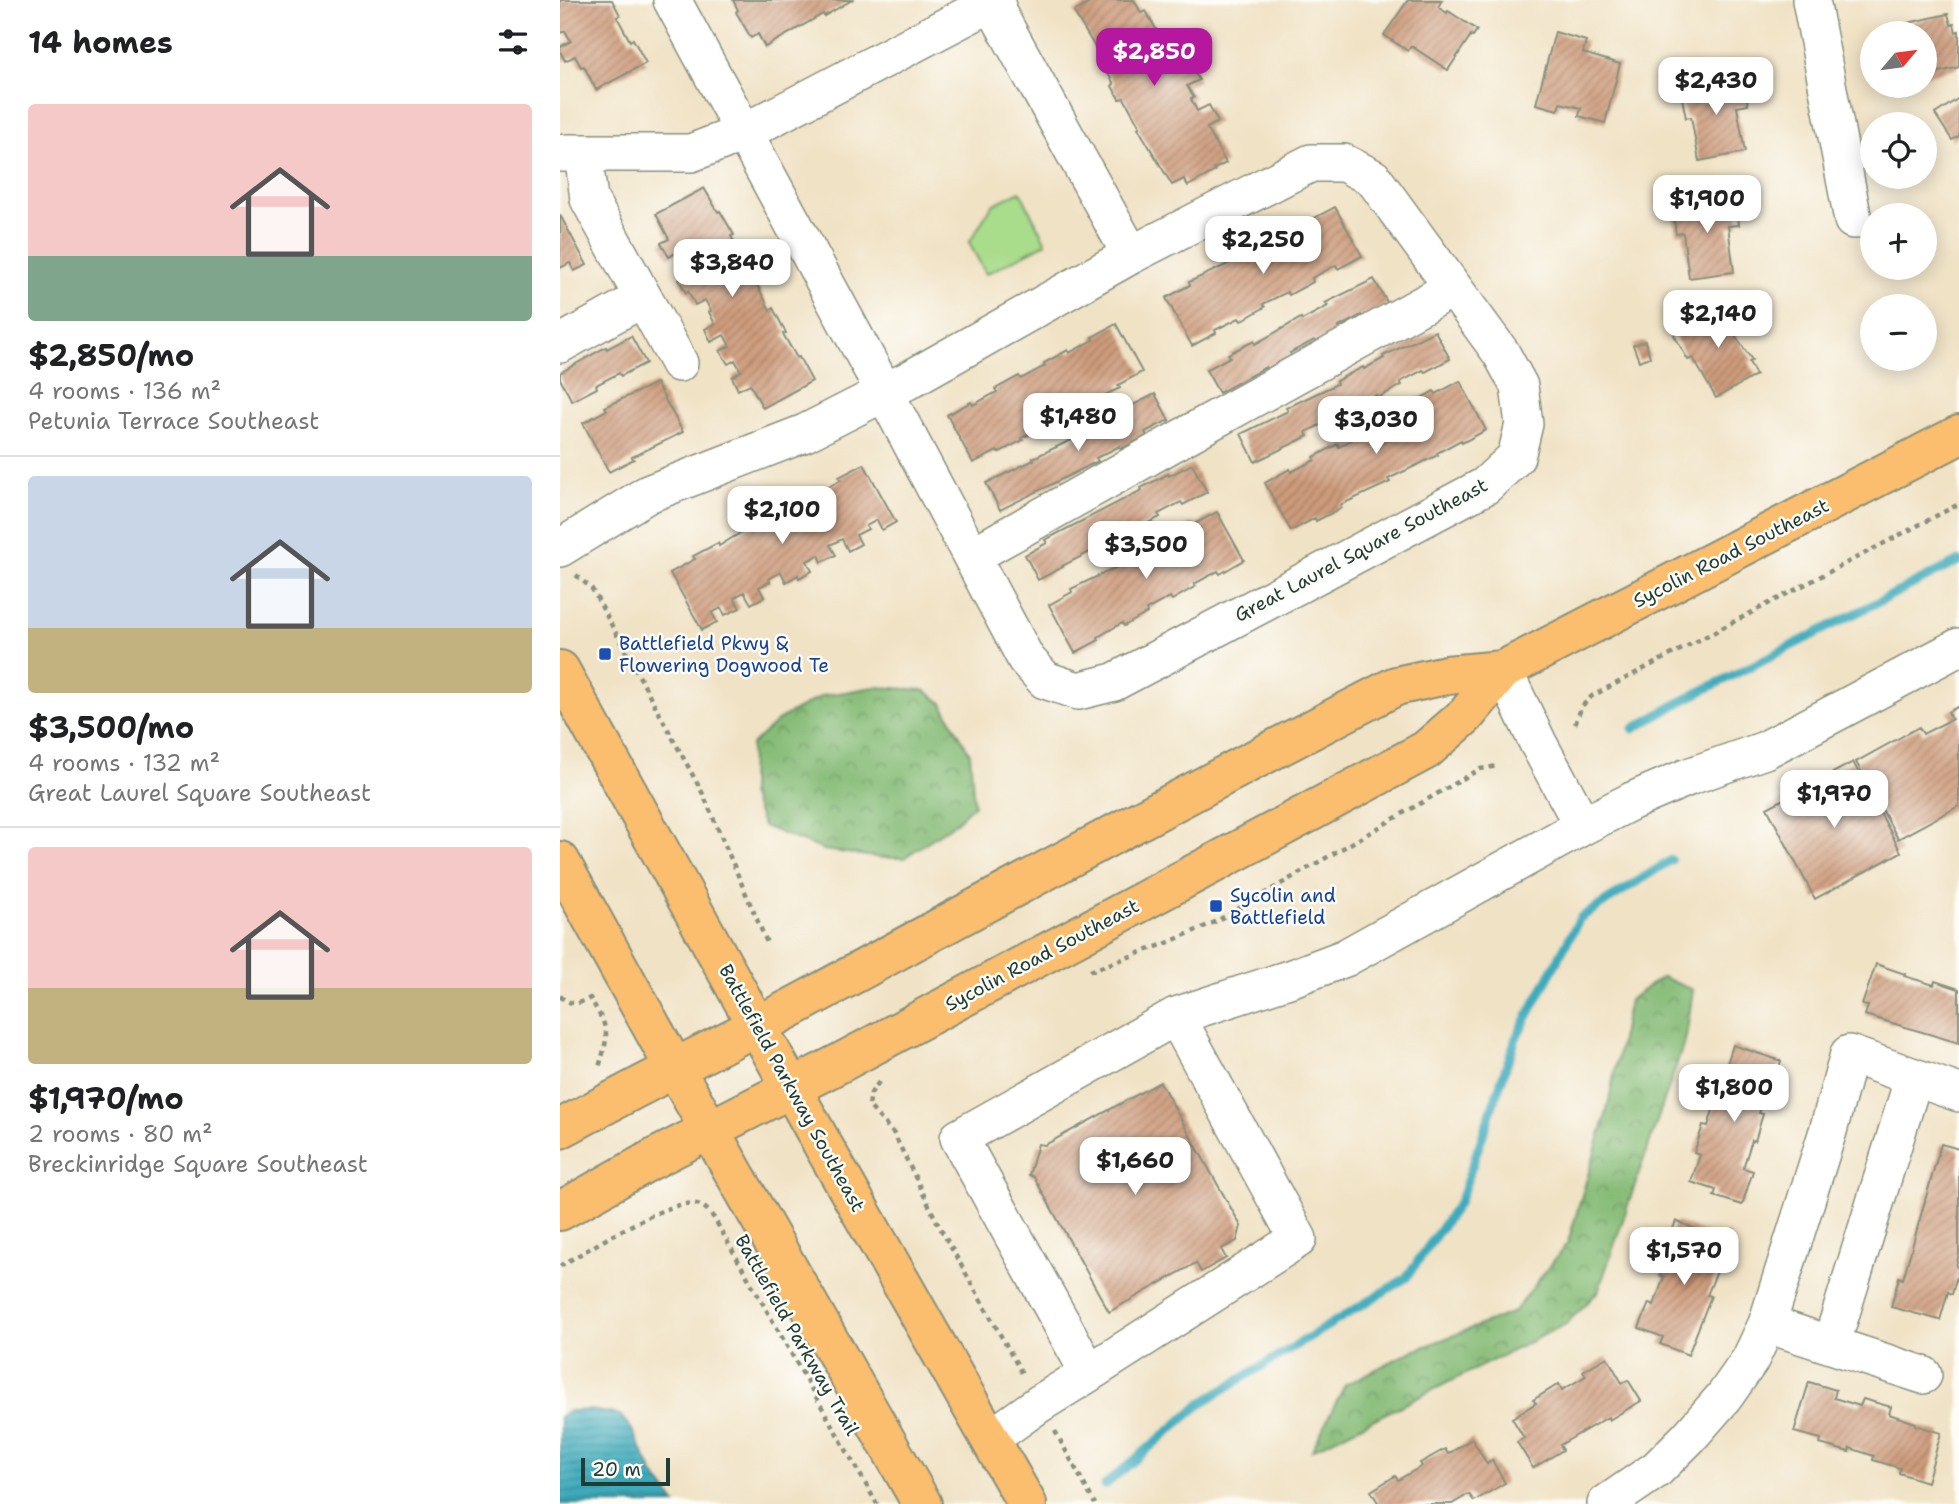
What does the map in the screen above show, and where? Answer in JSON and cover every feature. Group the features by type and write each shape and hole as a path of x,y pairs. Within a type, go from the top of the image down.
{"main road":[{"name":"Sycolin Road Southeast","path":"560,1129 804,1001 1049,867 1396,686 1446,675 1503,670 1959,435"},
{"name":"Battlefield Parkway Southeast","path":"560,670 791,1087 1027,1504"},
{"name":"Sycolin Road Southeast","path":"560,1211 1426,750 1466,715 1503,670"},
{"path":"560,860 922,1504"}],"street":[{"name":"Great Laurel Square Southeast","path":"672,0 1027,659 1045,680 1078,691 1114,682 1485,486 1516,457 1524,424 1519,386 1501,354 1373,178 1344,163 1311,163 1131,256 884,393"},
{"path":"1811,0 1853,220"},
{"path":"679,363 589,199 572,153 691,153 743,133 995,1 1131,256"},
{"path":"972,556 1453,288"},
{"path":"560,344 643,298"},
{"path":"567,560 648,494 805,433 884,393"},
{"path":"1089,1373 959,1138 1176,1016 1345,958 1632,801 1688,777 1765,750 1959,647"},
{"path":"1503,670 1583,827"},
{"path":"991,1438 1039,1404 1298,1239 1176,1016"},
{"path":"1606,1504 1657,1469 1689,1437 1724,1397 1750,1360 1768,1324 1849,1054 1959,1093"},
{"path":"1831,1345 1914,1077"},
{"path":"1768,1324 1923,1375"}],"path":[{"path":"1576,724 1582,706 1592,696 1959,504"},
{"path":"567,560 592,589 703,794 768,945"},
{"path":"1081,974 1167,943 1215,922 1480,769 1498,766"},
{"path":"560,996 576,1004 590,999 605,1024 607,1035 598,1067"},
{"path":"887,1075 876,1084 869,1106 894,1133 939,1226 1095,1504"},
{"name":"Battlefield Parkway Trail","path":"560,1266 655,1213 688,1204 698,1204 707,1209 877,1504"}],"green space":[{"path":"1020,191 1046,243 986,274 969,243 992,205"},
{"path":"874,687 924,690 941,702 970,754 974,805 955,823 904,858 882,858 824,850 763,826 750,794 751,745 781,718 822,696"},
{"path":"1662,977 1693,990 1686,1037 1598,1292 1566,1324 1312,1450 1345,1385 1408,1353 1514,1312 1568,1242 1606,1115 1629,1000"}],"water":[{"path":"591,1410 620,1415 631,1428 653,1473 676,1504 560,1504 560,1417 569,1411"}],"building":[{"path":"560,0 612,0 620,15 617,17 646,63 596,90 584,66 581,67 575,56 565,61 560,51 560,47 571,41 565,31 560,33"},
{"path":"733,0 852,0 765,47 758,34 751,38 736,12 738,10"},
{"path":"1086,0 1134,0 1141,13 1146,11 1162,40 1169,35 1179,53 1169,59 1175,70 1189,63 1199,80 1187,86 1194,98 1191,99 1197,111 1209,105 1218,122 1207,128 1226,163 1188,186 1184,179 1172,185 1138,128 1140,127 1124,98 1119,99 1106,70 1108,69 1074,12 1088,4"},
{"path":"1408,0 1442,0 1438,7 1477,30 1448,70 1411,46 1408,51 1384,35"},
{"path":"1948,14 1951,25 1954,24 1956,32 1959,31 1959,67 1937,73 1937,21 1916,21"},
{"path":"1555,32 1586,41 1583,53 1620,64 1605,123 1579,116 1581,108 1560,103 1558,110 1536,104"},
{"path":"1743,77 1748,105 1737,107 1745,152 1699,161 1691,117 1686,118 1680,88"},
{"path":"1959,98 1959,136 1952,140 1937,117 1937,113"},
{"path":"704,188 734,235 731,236 760,284 757,285 770,310 773,308 786,333 783,334 812,381 763,408 750,384 738,390 732,377 741,371 735,360 728,364 720,351 730,346 724,335 711,342 705,329 715,324 709,312 711,311 705,300 695,305 679,280 689,275 679,251 669,257 661,243 669,239 656,214"},
{"path":"1736,198 1739,225 1728,226 1734,272 1689,278 1683,233 1676,234 1672,206"},
{"path":"1335,207 1362,256 1338,269 1336,265 1312,278 1313,282 1289,295 1287,292 1263,304 1265,307 1241,321 1239,318 1215,330 1216,333 1192,346 1166,298 1190,285 1189,282 1239,259 1237,256 1261,244 1263,246 1310,218 1311,220"},
{"path":"560,215 587,265 574,271 570,263 560,268"},
{"path":"1374,279 1388,304 1362,317 1361,315 1339,327 1340,330 1316,343 1314,340 1267,369 1266,367 1219,393 1206,370 1230,357 1228,354 1254,341 1255,344 1301,318 1302,320 1328,306 1325,303"},
{"path":"1730,303 1744,329 1734,334 1752,360 1749,362 1756,375 1716,398 1693,358 1688,360 1674,335"},
{"path":"1116,324 1142,372 1118,385 1120,388 1070,411 1071,414 1021,438 1023,440 998,453 997,451 973,463 947,415 971,402 973,405 997,392 995,389 1019,376 1021,379 1068,350 1069,353 1094,340 1092,337"},
{"path":"1435,331 1450,359 1400,382 1402,385 1353,407 1354,411 1306,432 1308,436 1255,462 1241,434 1288,411 1286,408 1337,384 1336,381 1363,367 1364,369 1384,358 1383,356"},
{"path":"631,336 646,363 621,376 619,373 572,401 560,379 560,373"},
{"path":"1645,341 1650,357 1639,361 1633,345"},
{"path":"1460,381 1486,430 1462,443 1461,440 1437,453 1438,455 1388,479 1390,482 1340,505 1341,508 1316,521 1315,518 1291,531 1265,483 1290,469 1291,472 1315,460 1314,457 1338,444 1339,447 1363,433 1362,430 1412,407 1410,404 1434,391 1436,394"},
{"path":"656,383 683,432 632,457 634,459 609,472 583,423 607,410 605,407"},
{"path":"1155,394 1169,420 1145,432 1147,436 1096,458 1098,461 1000,510 986,483 1082,435 1081,433 1107,419 1108,421 1130,410 1129,407"},
{"path":"864,464 896,522 882,530 877,520 866,526 868,529 856,535 861,544 848,551 842,539 830,545 836,555 822,562 819,555 807,561 812,571 799,578 798,575 786,582 781,572 759,587 764,597 751,604 744,592 734,598 740,608 725,615 721,608 712,613 717,622 702,630 670,573 695,559 693,556 718,543 719,546 766,517 768,520 815,490 816,493 841,480 839,477"},
{"path":"1192,464 1207,492 1183,505 1181,502 1158,514 1160,517 1134,530 1133,528 1038,580 1025,555 1047,543 1045,540 1168,474 1169,476"},
{"path":"1217,512 1244,560 1220,574 1218,571 1194,584 1196,586 1172,600 1170,597 1146,610 1147,613 1124,626 1122,623 1075,653 1049,605 1072,592 1071,589 1121,565 1119,562"},
{"path":"1959,706 1959,806 1898,839 1856,762 1919,727 1923,734 1952,719 1948,712"},
{"path":"1853,762 1901,852 1815,899 1767,808"},
{"path":"1876,964 1905,974 1904,976 1934,985 1935,981 1959,989 1959,1043 1865,1015 1868,1006 1862,1005"},
{"path":"1733,1045 1781,1061 1772,1089 1768,1087 1759,1113 1763,1114 1755,1141 1752,1140 1743,1168 1753,1171 1742,1205 1714,1196 1716,1190 1691,1182 1700,1155 1694,1153 1703,1125 1708,1126 1716,1101 1710,1099 1719,1071 1724,1073"},
{"path":"1160,1082 1241,1226 1237,1241 1221,1249 1226,1258 1201,1272 1196,1263 1109,1312 1034,1177 1029,1175 1038,1144 1045,1145"},
{"path":"1941,1144 1959,1149 1959,1254 1956,1266 1959,1268 1952,1294 1948,1292 1940,1320 1891,1307 1899,1277 1903,1279"},
{"path":"1676,1221 1724,1240 1727,1233 1730,1235 1723,1252 1718,1251 1712,1267 1718,1269 1707,1295 1711,1296 1688,1355 1660,1344 1663,1337 1639,1328 1649,1303 1654,1305 1664,1277 1660,1275 1669,1250 1665,1248"},
{"path":"1607,1357 1622,1383 1628,1380 1641,1401 1560,1445 1563,1450 1533,1468 1517,1442 1524,1438 1512,1418 1536,1403 1533,1400 1559,1384 1562,1390 1586,1376 1583,1371"},
{"path":"1809,1382 1836,1390 1834,1398 1860,1406 1863,1399 1891,1407 1889,1414 1941,1433 1927,1482 1899,1473 1900,1468 1873,1460 1874,1456 1850,1448 1849,1452 1820,1444 1821,1439 1794,1432"},
{"path":"1472,1439 1487,1464 1492,1460 1505,1483 1474,1501 1469,1494 1452,1504 1379,1504 1371,1491 1395,1476 1398,1480 1445,1449 1448,1454"}],"waterway":[{"path":"1633,729 1682,701 1959,561"},
{"path":"1105,1485 1203,1402 1406,1278 1460,1201 1516,1038 1580,918 1671,860"}],"place":[{"name":"Battlefield Pkwy & Flowering Dogwood Te","path":"605,654"},
{"name":"Sycolin and Battlefield","path":"1216,906"}]}
